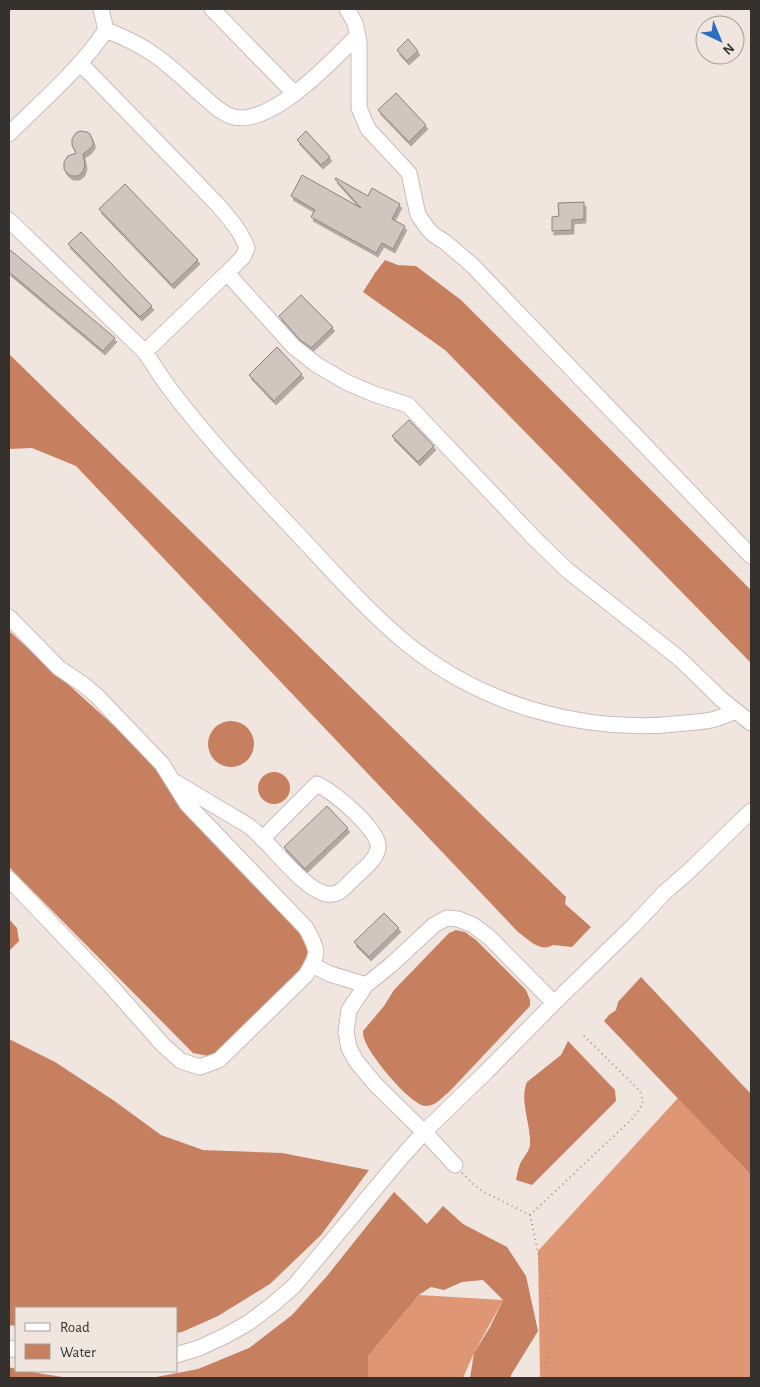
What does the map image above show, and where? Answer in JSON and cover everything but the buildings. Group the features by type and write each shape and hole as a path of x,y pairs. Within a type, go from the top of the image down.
{"lane":[{"path":"9,134 80,63 97,43 106,30 101,9"},
{"path":"212,9 295,94"},
{"path":"347,9 355,23 360,41 359,108 368,129 409,173 418,215 428,229 472,265 751,556"},
{"path":"106,30 126,38 157,56 219,110 234,117 248,117 265,113 295,94 358,36"},
{"path":"80,63 217,204 242,235 247,248 243,257 144,352"},
{"path":"9,220 144,352 170,389 221,451 356,597 406,643 433,663 458,679 485,692 550,715 582,722 660,726 712,720 736,711"},
{"path":"227,273 294,347 317,365 346,382 374,394 408,405 535,539 567,570 680,659 721,699 751,722"},
{"path":"9,617 59,668 96,695 162,764 187,804 306,928 316,947 315,960 306,975 219,1060 200,1067 181,1061 163,1045 110,985 9,879"},
{"path":"172,780 250,828 311,887 326,894 338,894 371,862 377,854 379,846 377,838 355,813 334,794 317,784 262,839"},
{"path":"178,1354 199,1348 248,1323 294,1286 424,1132 633,926 665,892 751,811"},
{"path":"455,1165 376,1085 356,1062 349,1048 346,1032 349,1010 366,985 392,965 434,925 447,918 458,919 473,925 490,938 554,1002"},
{"path":"312,964 330,974 366,985"}],"path":[{"path":"530,1215 632,1119 643,1101 640,1091 582,1034"},
{"path":"455,1165 482,1191 530,1215"},
{"path":"530,1215 548,1300 550,1336 544,1378"}],"shaded area":[{"path":"678,1098 751,1175 751,1378 540,1378 538,1251"},
{"path":"419,1295 503,1300 474,1353 463,1378 368,1378 368,1356"}],"water":[{"path":"385,260 398,265 416,266 461,300 751,590 751,663 445,350 363,292"},
{"path":"9,354 566,897 565,904 591,927 572,947 539,946 518,932 76,466 32,448 9,449"},
{"path":"9,631 152,760 168,787 313,948 301,969 213,1057 193,1053 9,867"},
{"path":"236,721 248,727 253,735 253,753 248,761 240,766 226,767 214,761 209,753 208,739 214,727 222,722"},
{"path":"274,772 280,773 285,777 289,782 289,794 285,799 280,803 274,804 268,803 263,799 259,794 258,788 259,782 263,777 268,773"},
{"path":"9,919 17,928 19,941 9,951"},
{"path":"456,930 465,932 476,940 526,990 530,1006 449,1092 436,1103 426,1106 419,1104 411,1098 381,1067 367,1046 363,1031 384,1006 394,990 449,933"},
{"path":"641,977 751,1094 751,1175 604,1021 616,1010 618,1002"},
{"path":"9,1039 55,1062 113,1100 161,1135 203,1150 282,1153 369,1170 321,1235 270,1284 218,1316 182,1332 178,1333 178,1307 15,1307 15,1326 9,1325"},
{"path":"568,1041 615,1090 616,1101 532,1185 516,1180 520,1164 530,1147 524,1096 525,1089 527,1082 561,1055"},
{"path":"394,1192 427,1224 443,1206 463,1224 507,1247 526,1276 538,1331 511,1378 470,1378 474,1353 490,1327 503,1300 483,1280 462,1282 444,1290 431,1287 419,1295 368,1356 368,1378 151,1378 198,1369 249,1348 292,1315 327,1276"},
{"path":"9,1367 15,1369 15,1372 31,1372 73,1378 9,1378"}]}
